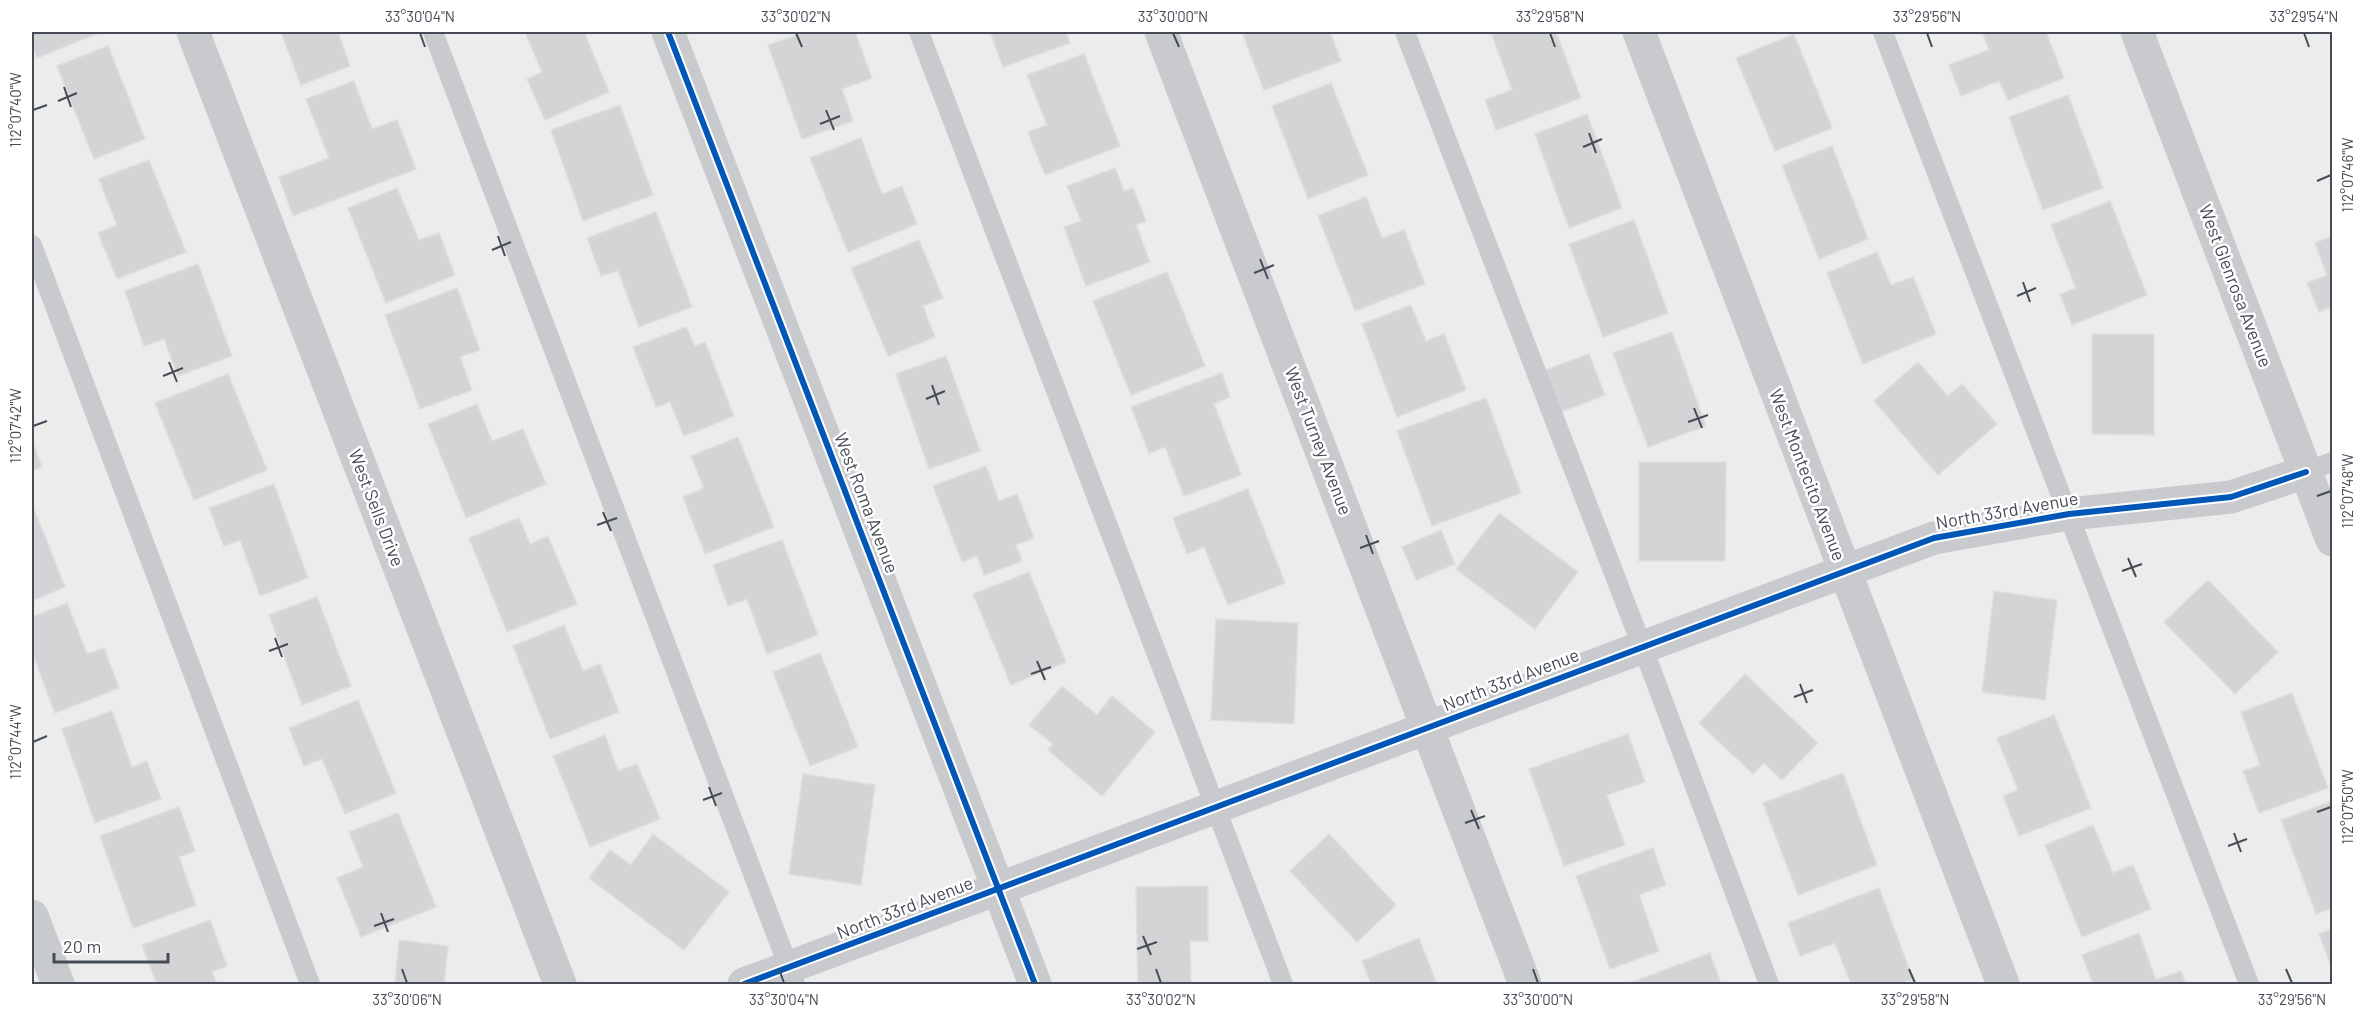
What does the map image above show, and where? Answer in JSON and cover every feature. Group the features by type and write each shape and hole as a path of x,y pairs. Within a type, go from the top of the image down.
{"street":[{"name":"West Sells Drive","path":"193,32 560,984"},
{"name":"West Roma Avenue","path":"668,32 1035,984"},
{"name":"West Turney Avenue","path":"1161,32 1525,984"},
{"name":"West Montecito Avenue","path":"1639,32 2002,984"},
{"name":"West Glenrosa Avenue","path":"2137,32 2319,467 2332,540"},
{"name":"North 33rd Avenue","path":"744,984 792,976 999,889 1934,538 2069,514 2230,497 2319,467"},
{"path":"32,916 58,984"}],"lane":[{"path":"433,32 792,976"},
{"path":"919,32 1283,984"},
{"path":"1405,32 1769,984"},
{"path":"1883,32 2250,984"},
{"path":"32,245 310,984"}],"building":[{"path":"32,32 101,32 37,58 32,45"},
{"path":"281,32 338,32 350,66 301,85"},
{"path":"525,32 584,32 609,92 545,120 527,79 542,72"},
{"path":"806,32 855,32 872,78 842,89 853,121 802,139 768,45"},
{"path":"990,32 1066,32 1070,43 1003,67"},
{"path":"1242,32 1330,32 1341,61 1264,90"},
{"path":"1491,32 1556,32 1581,98 1496,130 1485,100 1512,90"},
{"path":"1982,32 2046,32 2064,78 2008,100 1999,81 1961,96 1949,65 1989,50"},
{"path":"1794,34 1832,128 1775,151 1736,58"},
{"path":"108,46 145,139 94,159 57,66"},
{"path":"1084,54 1120,146 1045,175 1028,132 1047,125 1027,75"},
{"path":"354,81 372,129 397,120 416,169 293,216 279,177 329,158 306,99"},
{"path":"1331,83 1368,175 1308,199 1272,106"},
{"path":"2068,95 2103,188 2043,210 2009,117"},
{"path":"620,105 653,195 583,221 551,130"},
{"path":"1587,114 1622,208 1569,228 1535,134"},
{"path":"861,138 882,194 902,186 917,224 848,252 810,158"},
{"path":"1832,146 1868,239 1819,259 1782,165"},
{"path":"149,160 186,252 117,279 98,233 117,225 99,179"},
{"path":"1115,168 1124,191 1133,188 1146,221 1136,225 1150,262 1086,286 1064,227 1081,221 1067,186"},
{"path":"397,188 419,240 439,233 455,275 386,303 348,208"},
{"path":"1366,197 1382,238 1404,230 1425,284 1355,311 1318,216"},
{"path":"2110,201 2147,295 2072,325 2060,294 2076,288 2051,225"},
{"path":"656,212 692,307 639,327 618,271 601,276 587,238"},
{"path":"1634,220 1668,313 1603,337 1569,244"},
{"path":"2332,236 2332,306 2319,312 2307,283 2327,275 2315,243"},
{"path":"919,240 943,298 923,306 935,337 888,356 851,268"},
{"path":"1877,252 1891,285 1913,277 1936,334 1863,364 1827,273"},
{"path":"198,264 232,356 178,376 164,339 144,346 125,291"},
{"path":"1167,272 1205,366 1131,395 1093,301"},
{"path":"457,288 480,350 460,357 472,390 420,409 385,315"},
{"path":"1411,305 1426,341 1444,334 1466,390 1397,417 1362,324"},
{"path":"686,327 695,346 705,342 734,416 684,436 670,402 656,407 633,347"},
{"path":"1672,332 1706,426 1648,447 1613,353"},
{"path":"2092,334 2154,334 2154,435 2092,434"},
{"path":"1589,354 1605,395 1561,412 1545,370"},
{"path":"946,356 980,451 929,469 896,374"},
{"path":"1918,362 1948,396 1962,384 1997,424 1938,475 1874,401"},
{"path":"1222,373 1230,397 1214,404 1241,475 1184,496 1165,447 1149,453 1131,407"},
{"path":"228,374 267,470 194,500 155,403"},
{"path":"1486,398 1521,493 1432,526 1397,431"},
{"path":"477,404 492,441 523,429 546,484 466,518 428,424"},
{"path":"738,437 774,527 705,554 683,497 704,488 691,456"},
{"path":"32,440 42,467 32,471"},
{"path":"1639,462 1726,462 1725,561 1639,561"},
{"path":"986,466 999,501 1017,494 1034,538 1016,545 1022,561 984,575 977,556 962,562 933,486"},
{"path":"274,484 308,578 260,596 240,540 224,546 209,508"},
{"path":"1248,489 1285,583 1228,605 1204,547 1187,554 1173,518"},
{"path":"32,504 65,587 32,601"},
{"path":"1499,513 1578,572 1535,629 1456,569"},
{"path":"519,518 530,544 548,536 577,604 507,632 469,538"},
{"path":"1441,530 1455,564 1416,580 1402,547"},
{"path":"782,540 818,635 767,654 747,599 728,606 713,565"},
{"path":"1029,572 1066,662 1011,685 973,594"},
{"path":"2208,580 2278,652 2235,694 2164,622"},
{"path":"1994,591 2057,600 2045,700 1982,692"},
{"path":"317,597 351,686 302,705 269,615"},
{"path":"67,603 87,654 104,648 119,688 55,713 32,652 32,617"},
{"path":"1216,619 1298,623 1294,724 1211,720"},
{"path":"564,625 583,671 600,664 619,712 550,739 513,646"},
{"path":"820,653 858,747 810,766 773,672"},
{"path":"1745,674 1818,743 1782,780 1764,763 1753,774 1699,723"},
{"path":"1062,686 1097,715 1112,696 1155,732 1102,796 1048,750 1053,744 1029,725"},
{"path":"2292,693 2328,788 2259,813 2243,771 2260,765 2241,712"},
{"path":"358,700 396,793 345,814 322,759 304,766 289,728"},
{"path":"112,711 132,767 147,761 161,799 95,823 62,729"},
{"path":"2054,715 2091,808 2019,836 2003,796 2018,790 1997,738"},
{"path":"1628,734 1645,782 1607,795 1625,845 1564,866 1529,769"},
{"path":"605,735 618,771 637,764 660,819 590,847 553,756"},
{"path":"1843,773 1877,865 1798,895 1763,803"},
{"path":"803,774 875,785 861,885 789,874"},
{"path":"2332,801 2332,908 2316,914 2281,820"},
{"path":"179,807 195,851 179,857 196,905 133,928 100,836"},
{"path":"398,813 436,907 361,937 337,878 363,867 349,832"},
{"path":"2093,825 2113,873 2133,865 2151,909 2082,937 2045,845"},
{"path":"653,834 729,892 684,950 589,878 610,850 631,865"},
{"path":"1329,834 1396,905 1357,942 1290,871"},
{"path":"1653,848 1666,885 1639,895 1659,951 1610,969 1576,876"},
{"path":"1208,886 1208,941 1190,941 1191,984 1138,984 1136,887"},
{"path":"1879,888 1913,979 1898,984 1851,984 1835,943 1800,956 1788,923"},
{"path":"210,920 227,966 212,972 217,984 157,984 142,945"},
{"path":"2332,929 2332,968 2319,934"},
{"path":"2139,933 2156,980 2181,971 2186,984 2093,984 2082,955"},
{"path":"1419,938 1437,984 1371,984 1362,961"},
{"path":"399,940 448,946 444,984 395,984"},
{"path":"1710,953 1721,984 1627,984"}],"cycle path":[{"path":"668,32 1035,984"},
{"path":"744,984 1934,538 2069,514 2231,497 2306,472"}]}
